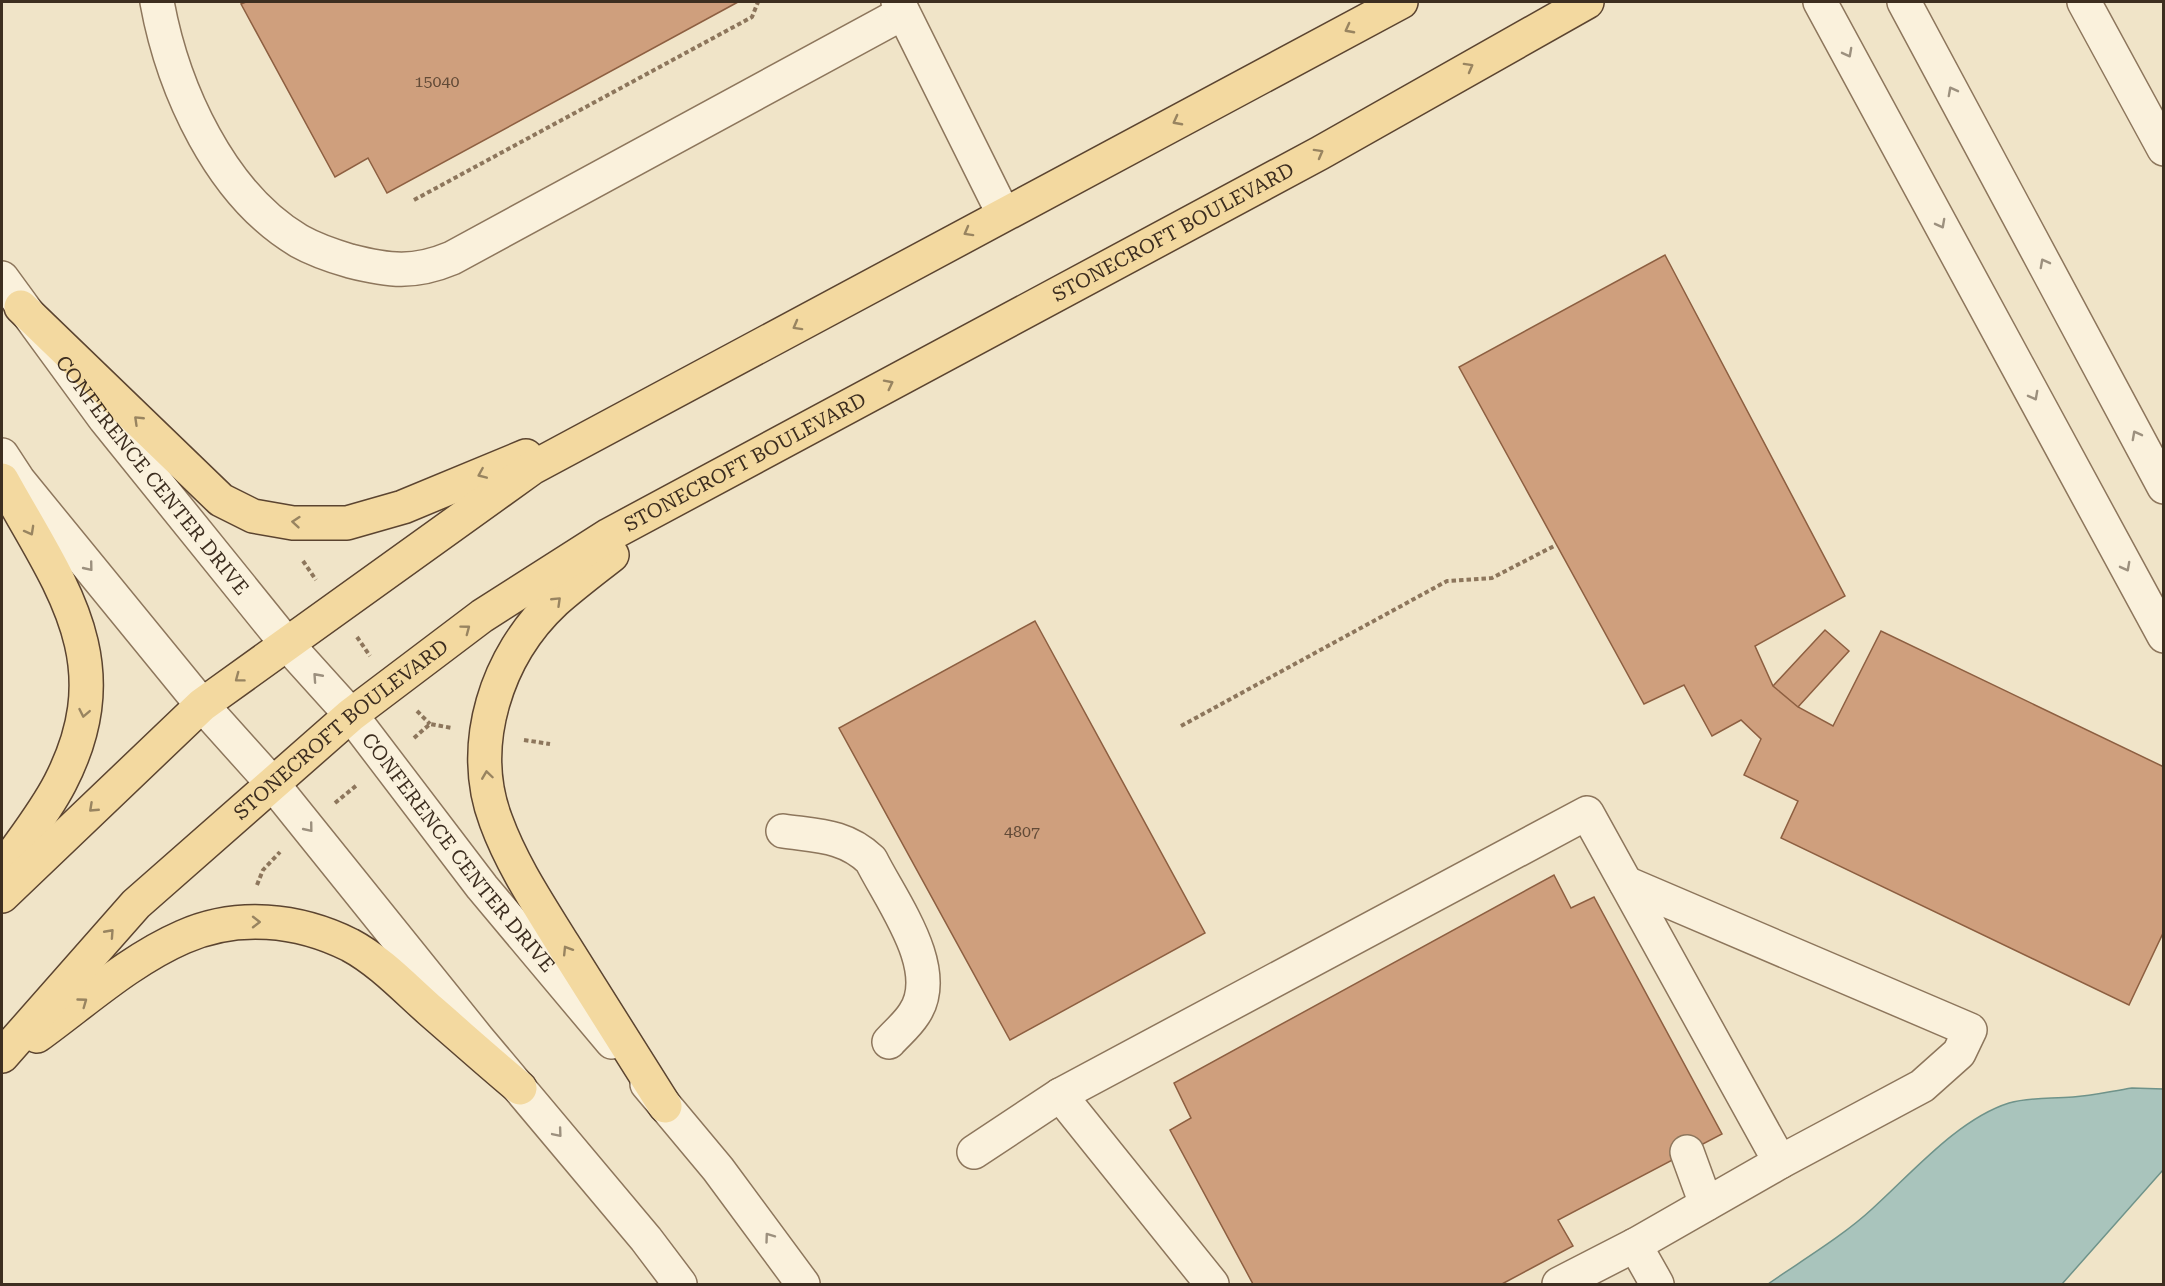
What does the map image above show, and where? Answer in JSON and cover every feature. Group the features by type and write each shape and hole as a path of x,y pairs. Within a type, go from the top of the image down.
{"main road":[{"path":"2,896 202,705 532,468 672,395 1003,213 1401,2"},
{"name":"STONECROFT BOULEVARD","path":"2,1056 136,904 351,715 482,616 609,535 1310,158 1587,2"},
{"path":"21,307 221,500 253,516 293,523 346,523 403,507 672,395"},
{"path":"665,1106 543,913 508,851 495,818 483,751 490,712 502,673 524,639 554,602 711,479"},
{"path":"2,480 68,599 81,634 87,668 86,707 81,728 60,784 2,870"},
{"path":"2,1062 144,957 184,936 219,926 253,920 284,923 316,931 351,946 391,976 520,1089"}],"street":[{"path":"157,2 167,48 196,123 246,195 270,220 300,241 329,255 397,271 426,268 452,258 900,7 1003,213"},
{"path":"1820,2 2161,624"},
{"path":"1904,2 2163,487"},
{"path":"2084,2 2163,148"},
{"name":"CONFERENCE CENTER DRIVE","path":"2,278 105,419 286,643 351,715 482,887 718,1168 803,1284"},
{"path":"2,455 20,481 202,705 272,783 520,1089 646,1239 680,1284"},
{"path":"974,1152 1060,1095 1587,813 1780,1162"},
{"path":"783,831 846,841 871,860 921,958 925,977 922,996 914,1014 889,1042"},
{"path":"1559,1284 1635,1245 1780,1162 1922,1086 1959,1053 1970,1030 1626,884"},
{"path":"1060,1095 1212,1284"},
{"path":"1687,1152 1706,1204"},
{"path":"1635,1245 1657,1284"}],"path":[{"path":"414,200 752,17 758,2"},
{"path":"1181,726 1447,581 1492,578 1556,545"}],"water":[{"path":"2132,1088 2163,1089 2163,1170 2062,1284 1768,1284 1848,1229 1954,1134 1990,1111 2009,1103 2025,1100 2080,1096"}],"building":[{"path":"246,2 738,2 387,193 368,158 335,177 241,4"},
{"path":"1665,255 1845,596 1755,646 1773,686 1798,707 1833,726 1881,631 2164,767 2164,931 2129,1005 1781,838 1798,801 1744,775 1761,739 1741,720 1712,736 1684,685 1644,704 1459,367"},
{"path":"1035,621 1205,933 1010,1040 839,728"},
{"path":"1825,630 1849,651 1798,707 1773,686"},
{"path":"1554,875 1571,908 1594,897 1722,1134 1558,1220 1573,1246 1502,1284 1253,1284 1170,1130 1191,1118 1174,1083"}]}
